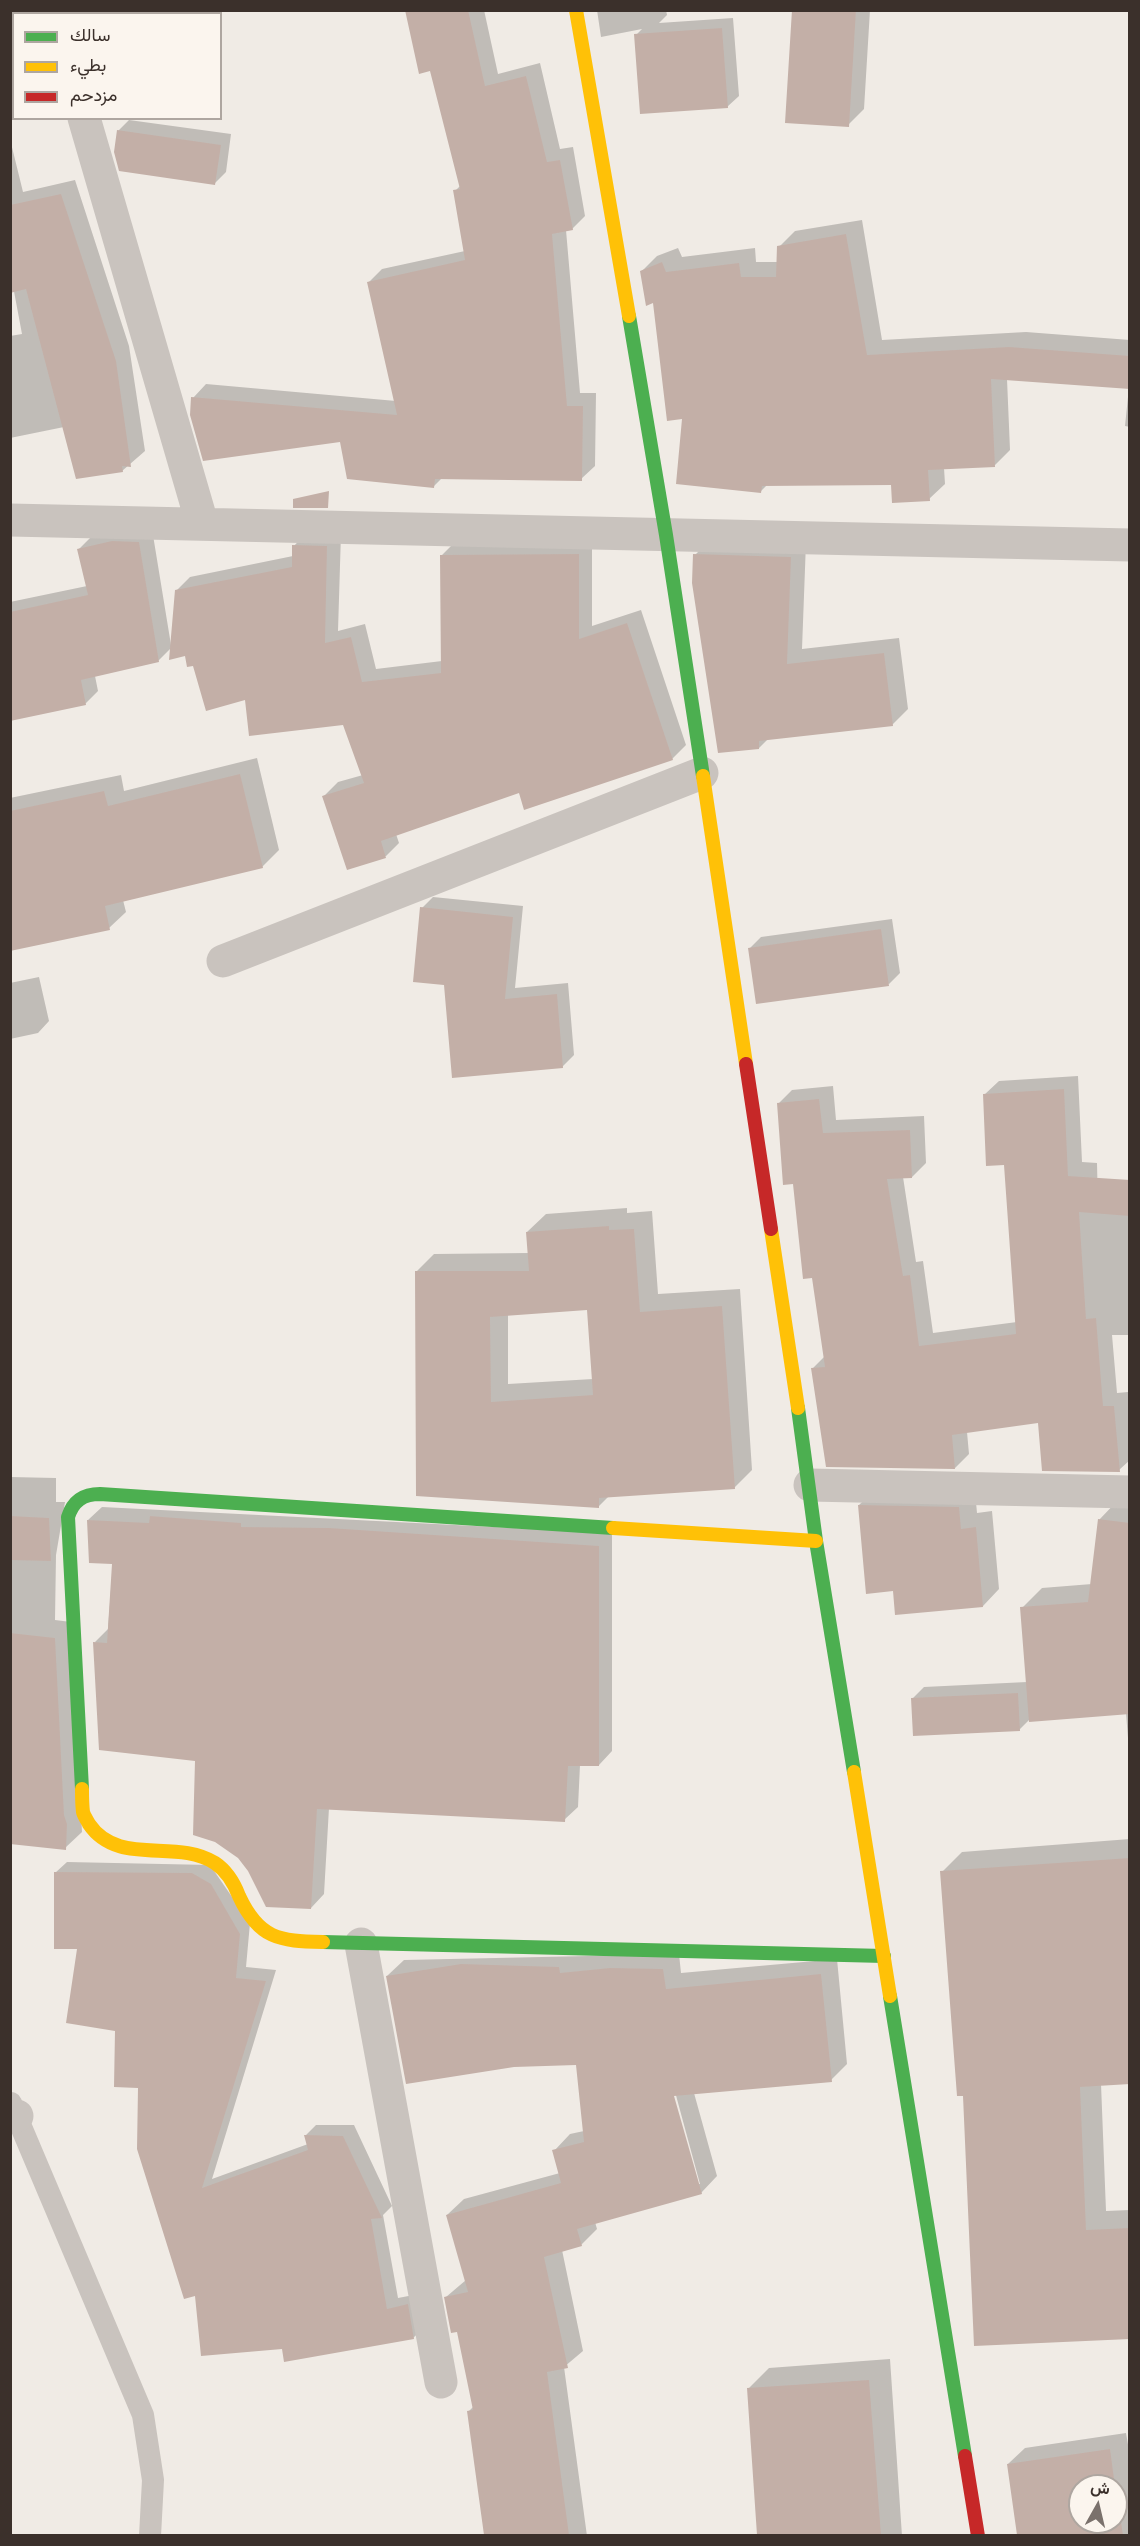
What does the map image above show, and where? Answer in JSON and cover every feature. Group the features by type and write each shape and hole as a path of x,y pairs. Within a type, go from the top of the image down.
{"street":[{"path":"576,10 666,535 810,1485 816,1540 978,2535"},
{"path":"85,120 202,524"},
{"path":"10,520 1130,544"},
{"path":"223,961 702,773"},
{"path":"810,1485 1130,1492"},
{"path":"816,1540 91,1493 75,1501 70,1508 68,1525 83,1814 90,1828 101,1839 115,1846 195,1854 208,1859 230,1877 238,1888 249,1915 259,1928 287,1941 884,1956"},
{"path":"361,1944 441,2382"}],"lane":[{"path":"13,2111 143,2415 153,2480 150,2535"}],"building":[{"path":"405,10 468,10 485,86 526,76 547,162 560,160 573,230 552,234 567,406 583,406 582,481 435,479 434,488 347,479 340,442 203,461 190,415 191,397 397,415 367,282 465,260 453,190 460,189 430,71 419,74"},
{"path":"792,10 856,10 849,127 785,123"},
{"path":"722,28 728,108 640,114 634,34"},
{"path":"117,130 221,145 215,185 119,171 114,152"},
{"path":"61,194 116,361 131,467 122,466 123,472 76,479 26,289 10,293 10,205"},
{"path":"846,234 867,355 1009,347 1130,356 1130,389 991,379 995,467 928,470 930,501 892,503 891,485 762,486 761,493 676,484 682,419 667,421 653,303 646,306 640,271 662,262 666,272 739,263 741,277 776,277 777,246"},
{"path":"329,491 328,508 293,508 293,499"},
{"path":"112,541 139,542 159,662 81,680 86,705 10,721 10,612 88,595 77,549"},
{"path":"292,545 327,546 325,643 351,637 362,682 441,673 440,555 579,554 579,639 627,623 673,760 524,810 519,793 381,841 386,858 347,870 322,796 364,783 343,725 249,736 245,700 206,711 193,666 187,667 185,656 169,660 175,590 292,567"},
{"path":"693,554 791,557 787,664 884,653 893,726 759,741 759,749 718,753 692,583"},
{"path":"240,774 263,868 105,906 110,930 10,951 10,811 104,791 108,806"},
{"path":"420,907 513,917 505,999 557,994 563,1068 452,1078 444,985 413,982"},
{"path":"881,929 889,986 756,1004 748,948"},
{"path":"1064,1089 1068,1176 1130,1180 1130,1216 1079,1212 1086,1319 1096,1318 1103,1406 1114,1406 1120,1472 1042,1471 1038,1423 952,1435 955,1469 826,1467 811,1368 825,1367 812,1278 803,1279 793,1184 783,1185 777,1103 819,1099 823,1133 910,1130 912,1178 887,1179 903,1276 910,1275 919,1346 1016,1334 1004,1165 986,1166 983,1094"},
{"path":"609,1226 609,1230 634,1229 640,1312 722,1306 735,1489 599,1498 599,1508 416,1496 415,1271 529,1271 526,1232","holes":["587,1310 593,1395 491,1402 490,1317"]},
{"path":"858,1505 959,1507 961,1529 976,1527 983,1607 895,1615 893,1591 866,1594"},
{"path":"10,1516 49,1518 51,1561 10,1560"},
{"path":"150,1516 241,1523 241,1527 329,1528 599,1546 599,1766 568,1766 565,1822 317,1809 311,1909 266,1907 248,1871 238,1858 215,1842 193,1835 195,1761 99,1750 93,1642 107,1643 112,1564 89,1563 87,1520 149,1523"},
{"path":"1098,1519 1130,1523 1130,1714 1029,1722 1020,1607 1088,1602"},
{"path":"10,1633 55,1638 64,1815 67,1824 66,1850 10,1844"},
{"path":"1018,1693 1020,1731 913,1736 911,1698"},
{"path":"1130,1858 1130,2084 1080,2087 1086,2230 1130,2228 1130,2339 974,2346 963,2096 957,2096 940,1871"},
{"path":"54,1872 192,1873 211,1884 240,1934 236,1978 266,1981 202,2188 308,2150 304,2135 343,2136 382,2218 371,2219 387,2309 408,2304 414,2339 284,2362 282,2349 201,2356 195,2296 184,2299 137,2149 138,2088 114,2087 115,2031 66,2023 77,1949 54,1949"},
{"path":"461,1964 559,1967 560,1973 610,1968 663,1969 666,1989 821,1974 832,2082 674,2096 702,2194 577,2229 582,2246 544,2257 568,2368 547,2372 569,2535 484,2535 467,2411 473,2410 457,2332 451,2333 444,2297 468,2292 446,2215 561,2183 552,2150 584,2142 576,2065 514,2067 406,2084 386,1976"},
{"path":"869,2380 881,2535 757,2535 747,2388"},
{"path":"1110,2449 1113,2474 1068,2474 1068,2534 1123,2535 1017,2535 1007,2464"}],"traffic: fast":[{"path":"629,316 703,776"},
{"path":"798,1408 816,1541 854,1772"},
{"path":"82,1789 68,1517 76,1503 84,1497 100,1494 613,1528"},
{"path":"323,1942 884,1956"},
{"path":"890,1996 965,2456"}],"traffic: slow":[{"path":"576,10 629,316"},
{"path":"703,776 746,1064"},
{"path":"771,1229 798,1408"},
{"path":"613,1528 816,1541"},
{"path":"854,1772 890,1996"},
{"path":"82,1789 83,1814 101,1837 115,1845 131,1849 183,1852 215,1863 230,1878 254,1921 263,1929 282,1938 323,1942"}],"traffic: jam":[{"path":"746,1064 771,1229"},
{"path":"965,2456 978,2536"}]}
